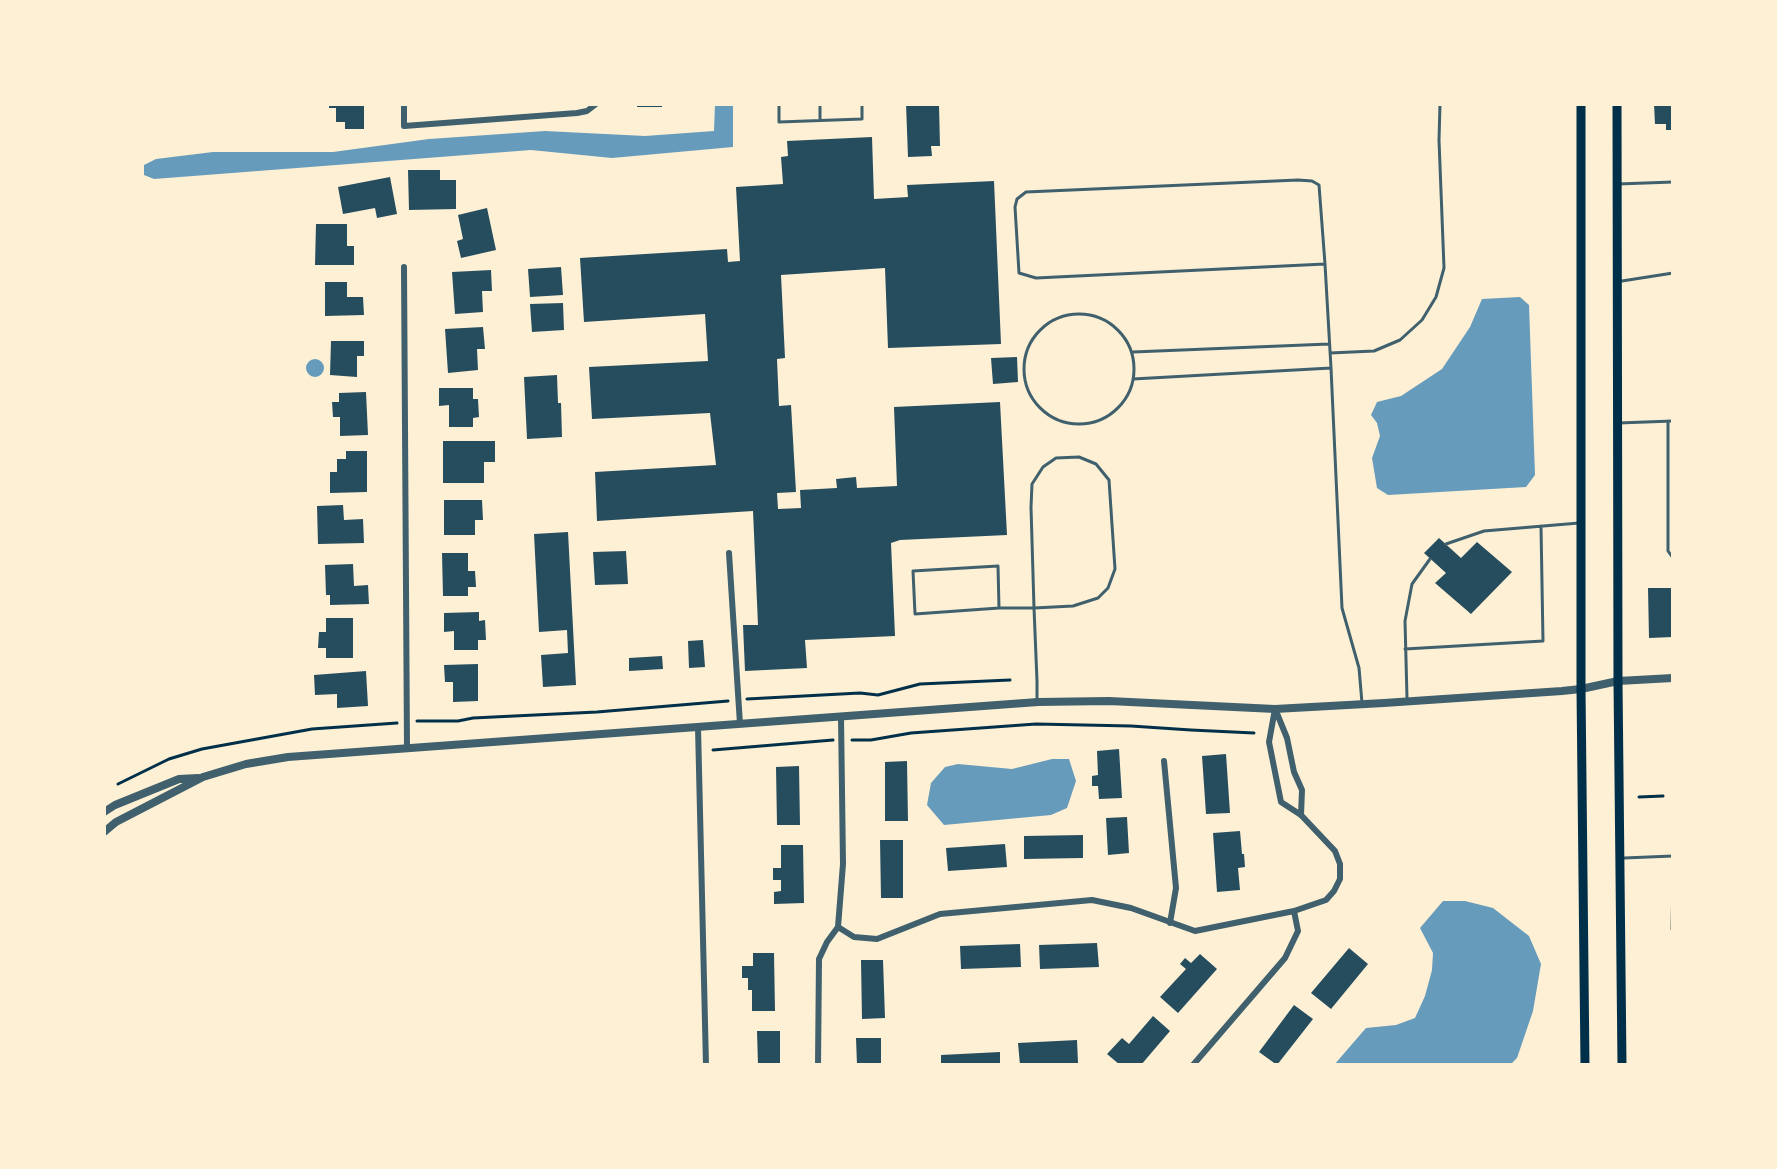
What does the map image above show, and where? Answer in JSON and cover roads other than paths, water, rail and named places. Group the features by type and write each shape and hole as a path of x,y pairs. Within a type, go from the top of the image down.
{"main road":[{"path":"1581,104 1581,689 1585,1065"},
{"path":"1617,104 1622,1065"}],"street":[{"path":"404,104 404,126 577,113 596,105"},
{"path":"404,267 407,748"},
{"path":"729,553 740,724"},
{"path":"104,832 116,822 203,777 246,764 288,757 1038,702 1109,701 1275,709 1581,689 1618,681 1673,678"},
{"path":"1275,709 1302,790 1301,815"},
{"path":"838,927 854,937 877,939 940,914 1092,900 1131,908 1195,931 1294,911 1326,900 1340,879 1340,864 1335,851 1301,815 1281,802 1269,742 1275,709"},
{"path":"818,1065 819,959 838,927 843,864 841,717"},
{"path":"698,727 706,1065"},
{"path":"1164,761 1176,888 1170,923"},
{"path":"104,812 179,779 203,777"},
{"path":"1193,1065 1285,958 1298,931 1294,911"}],"lane":[{"path":"779,104 779,122 862,119 862,104"},
{"path":"820,104 820,121"},
{"path":"1330,353 1374,351 1400,340 1422,320 1436,297 1444,268 1440,104"},
{"path":"1325,264 1036,278 1019,273 1015,207 1017,199 1026,192 1298,180 1319,185 1325,264 1331,368 1342,608 1359,668 1362,704"},
{"path":"1618,184 1673,182"},
{"path":"1618,282 1673,273"},
{"path":"1075,313 1096,316 1108,322 1122,335 1132,353 1133,379 1129,390 1119,406 1096,421 1081,423 1054,418 1036,404 1025,383 1023,364 1028,346 1040,329 1075,313"},
{"path":"1132,353 1329,344"},
{"path":"1133,379 1331,368"},
{"path":"1618,423 1671,421 1668,551 1673,558"},
{"path":"999,608 998,566 913,571 915,614 999,608 1034,608 1073,606 1098,598 1108,588 1115,569 1109,480 1096,464 1079,457 1056,458 1043,467 1032,484 1031,507 1034,608 1038,702"},
{"path":"1446,544 1484,531 1582,522"},
{"path":"1405,649 1543,641 1541,526"},
{"path":"1408,702 1405,621 1412,584 1430,559"},
{"path":"1620,858 1673,856"},
{"path":"1672,929 1673,879"}],"water":[{"path":"715,104 733,104 733,147 612,158 531,150 154,179 144,175 144,165 156,159 213,152 333,152 429,139 545,131 645,136 714,131"},
{"path":"1520,297 1529,305 1535,475 1526,487 1388,495 1377,488 1372,458 1380,436 1371,415 1377,402 1401,396 1442,369 1470,327 1482,299"},
{"path":"315,359 324,368 315,377 306,368"},
{"path":"1052,759 1069,759 1076,781 1067,808 1051,815 944,825 927,805 931,783 945,767 958,764 1012,769"},
{"path":"1443,901 1465,901 1493,908 1529,936 1541,964 1533,1011 1517,1058 1510,1065 1334,1065 1366,1028 1396,1025 1415,1018 1425,996 1433,953 1420,928"}]}
